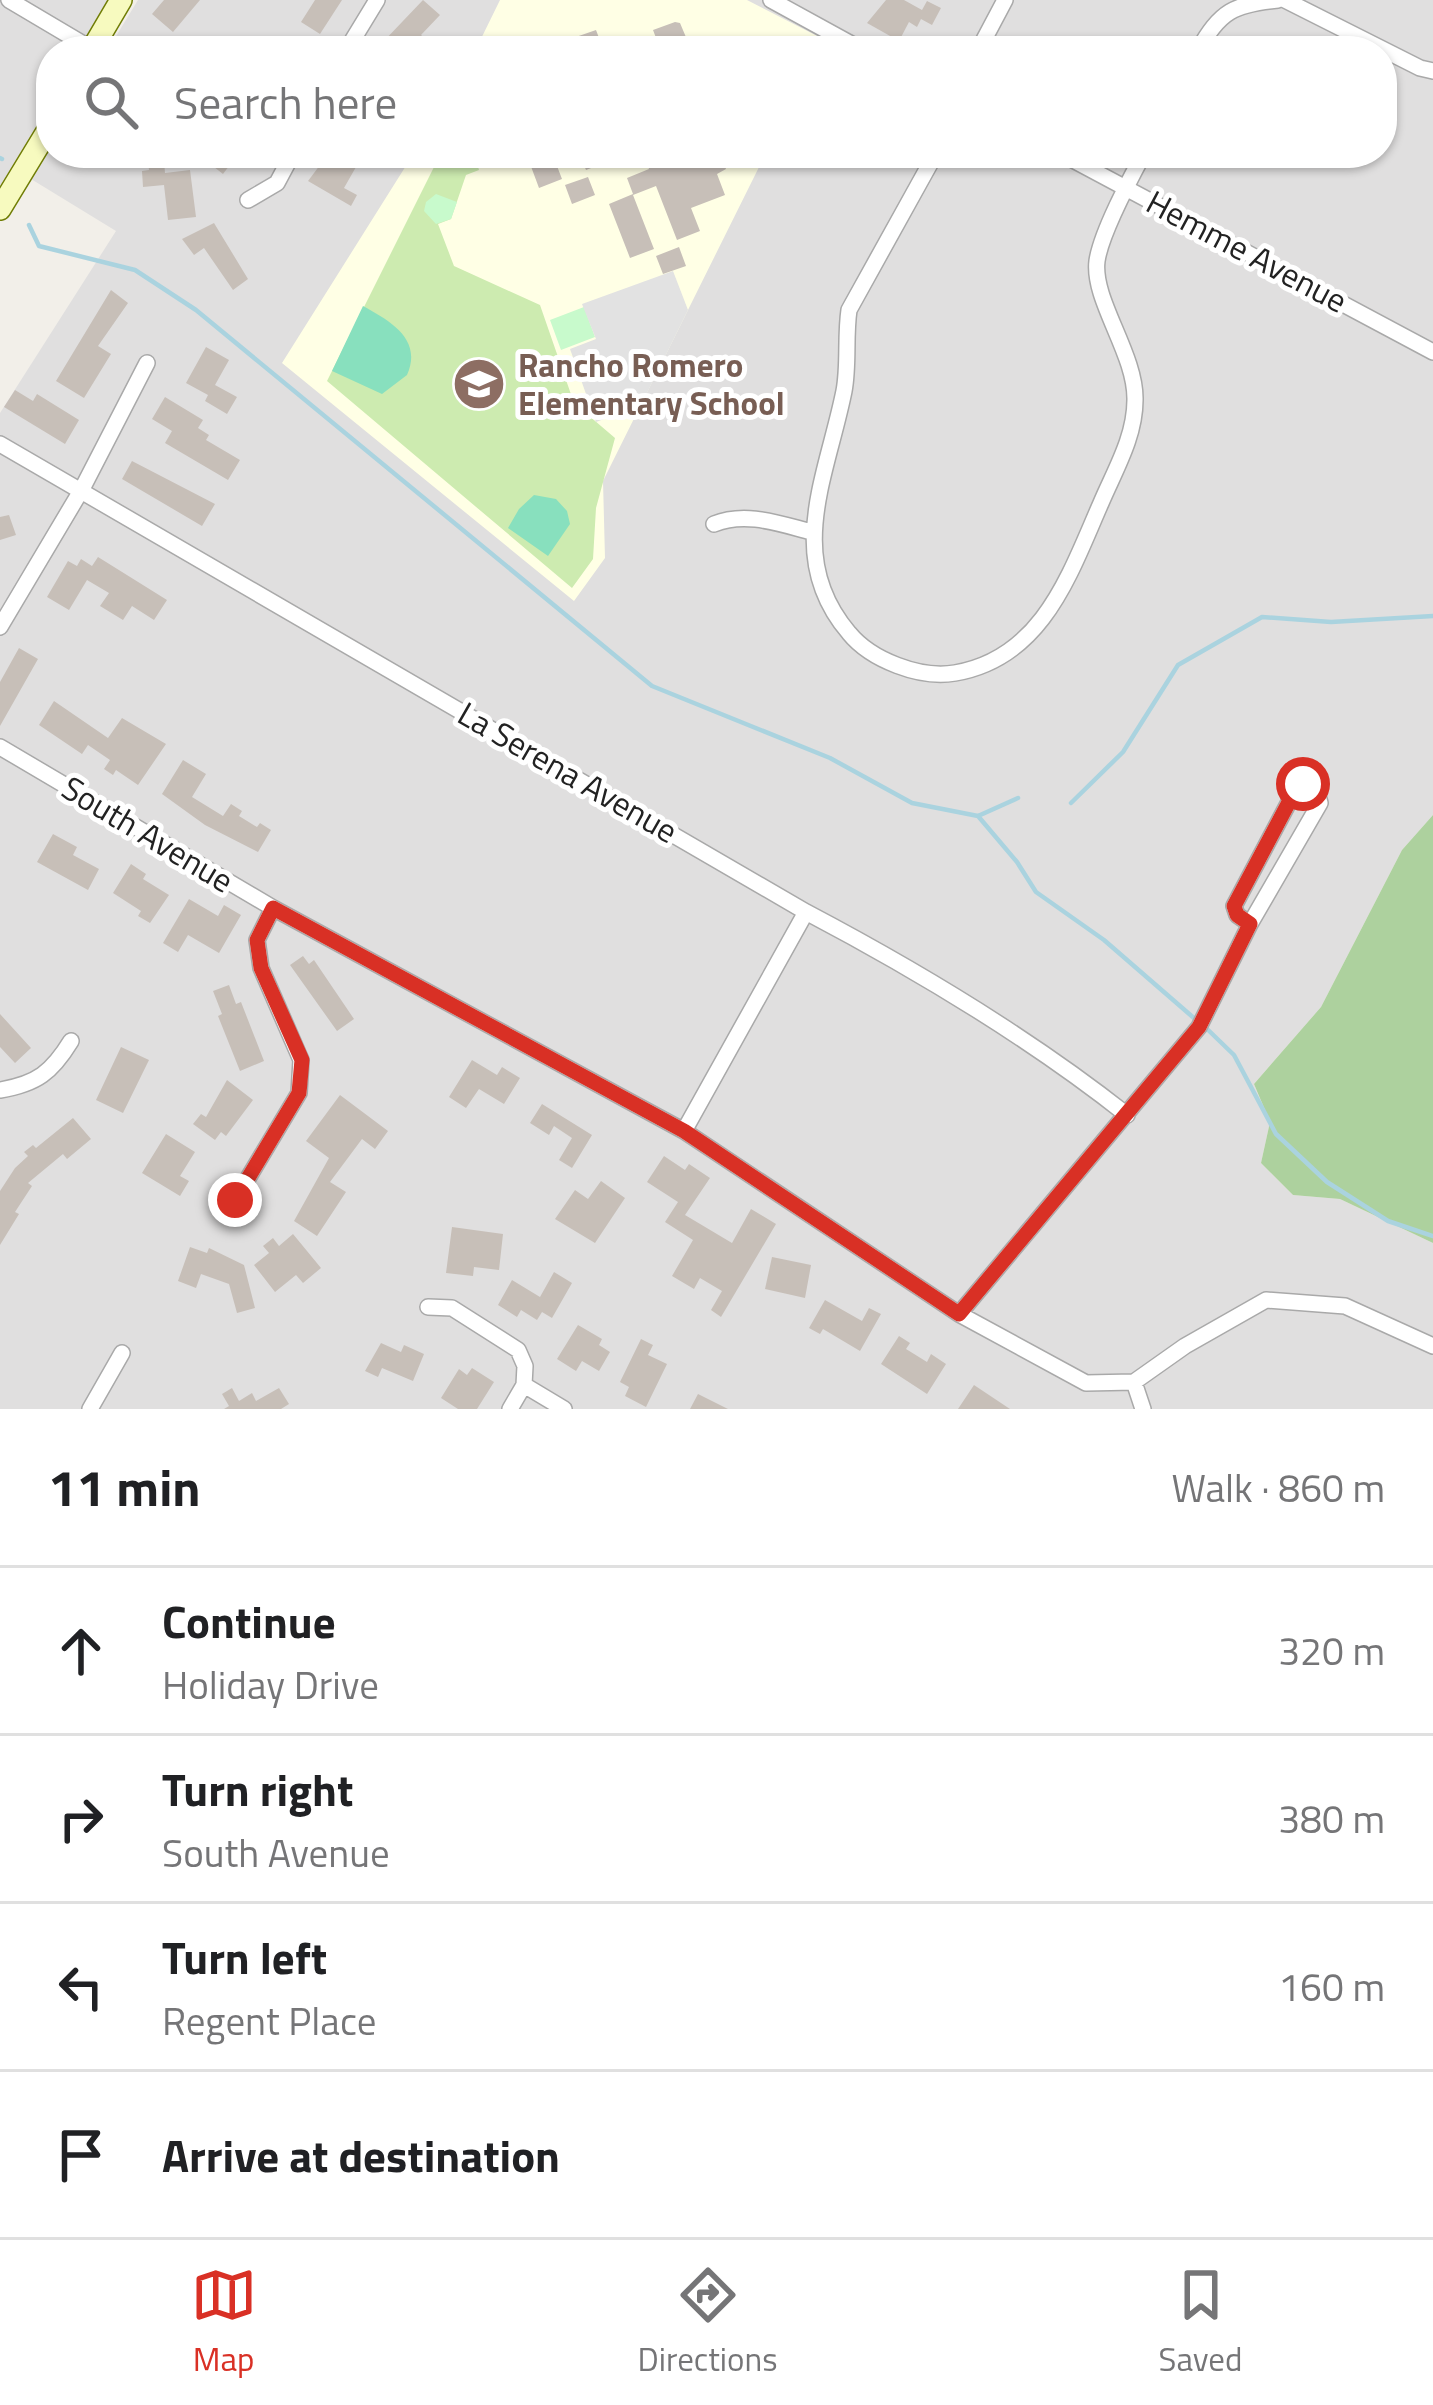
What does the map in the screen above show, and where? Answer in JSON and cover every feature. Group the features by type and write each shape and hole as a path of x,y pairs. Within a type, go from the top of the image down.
{"main road":[{"path":"100,36 122,0"},
{"path":"0,209 36,149"}],"street":[{"path":"9,0 69,36"},
{"path":"355,36 376,0"},
{"path":"771,0 837,36"},
{"path":"986,36 1005,0"},
{"path":"1206,36 1239,4 1282,0 1355,36"},
{"path":"1397,57 1433,71"},
{"path":"248,200 277,183 285,168"},
{"path":"928,168 849,310 845,385 812,532 820,583 832,611 864,650 907,669 952,674 994,662 1019,644 1057,602 1132,430 1136,397 1129,355 1107,308 1097,263 1136,168"},
{"name":"Hemme Avenue","path":"1090,168 1433,352"},
{"path":"0,627 82,489 147,363"},
{"name":"La Serena Avenue","path":"0,444 806,912 896,959 1075,1074 1126,1114"},
{"path":"714,524 747,518 812,532"},
{"name":"South Avenue","path":"0,747 273,908 684,1131 959,1314 1086,1383 1134,1382"},
{"path":"959,1314 1201,1024 1250,924 1320,803 1314,782 1297,787 1234,906 1237,915 1250,924"},
{"path":"235,1200 299,1093 302,1060 261,968 257,940 273,908"},
{"path":"684,1131 806,912"},
{"path":"0,1090 53,1070 71,1041"},
{"path":"1143,1409 1134,1382 1185,1346 1266,1300 1346,1306 1433,1346"},
{"path":"428,1307 452,1308 518,1350 525,1366 524,1385 511,1409"},
{"path":"90,1409 122,1353"},
{"path":"524,1385 564,1409"}],"shaded area":[{"path":"0,0 109,0 89,36 36,36 36,127 0,186"},
{"path":"138,0 1433,0 1433,815 1402,850 1321,1007 1254,1084 1270,1122 1261,1163 1293,1195 1340,1199 1433,1243 1433,1409 0,1409 0,413 116,231 31,179 37,168 1397,168 1397,36 116,36"},
{"path":"500,0 747,0 817,36 482,36"},
{"name":"Rancho Romero Elementary School","path":"405,168 759,168 603,481 605,558 574,601 282,363"},
{"path":"673,271 688,310 641,405 596,422 570,349 596,339 582,304"}],"green space":[{"path":"434,168 478,168 466,175 451,219 438,224 454,266 540,305 574,403 615,438 596,508 593,559 572,588 327,381"},
{"path":"436,194 457,202 451,219 436,224 424,211"},
{"path":"363,306 393,325 411,351 407,375 382,394 332,371"},
{"path":"584,307 595,337 561,350 550,320"},
{"path":"534,495 556,499 567,511 570,524 548,556 508,528"},
{"path":"1433,815 1433,1243 1340,1199 1293,1195 1261,1163 1270,1122 1254,1084 1321,1007 1402,850"}],"building":[{"path":"164,0 200,0 173,32 152,14"},
{"path":"315,0 342,0 320,34 301,22"},
{"path":"423,0 440,15 422,36 389,36"},
{"path":"886,0 904,0 922,10 927,1 941,8 932,25 921,19 917,27 909,22 902,36 890,36 867,23"},
{"path":"675,22 685,36 655,36 653,30"},
{"path":"318,168 355,168 344,188 357,195 351,206 308,181"},
{"path":"532,168 558,168 562,179 539,188"},
{"path":"726,168 717,174 725,195 691,208 700,231 677,240 656,186 633,195 654,249 630,258 609,204 633,194 627,178 649,169"},
{"path":"190,170 196,217 168,220 164,185 143,187 142,171"},
{"path":"588,177 595,195 572,204 565,185"},
{"path":"214,223 248,279 233,290 204,248 194,255 182,239"},
{"path":"679,247 686,266 663,274 656,256"},
{"path":"111,290 128,303 98,346 111,354 84,398 56,381"},
{"path":"206,347 229,360 215,385 237,397 227,414 205,401 208,395 186,383"},
{"path":"15,390 33,401 37,394 79,420 65,444 4,407"},
{"path":"165,397 203,420 198,428 209,435 206,440 240,460 228,480 165,443 172,431 152,419"},
{"path":"132,461 215,504 202,526 122,479"},
{"path":"9,515 16,535 0,540 0,517"},
{"path":"98,557 167,600 154,620 132,606 123,620 100,606 109,593 87,580 69,610 47,597 68,561 77,566 81,559 92,566"},
{"path":"19,648 38,659 0,726 0,682"},
{"path":"54,701 108,738 122,718 166,744 138,785 116,770 113,775 104,769 110,760 88,745 82,754 39,725"},
{"path":"183,760 206,774 192,797 223,816 231,804 242,811 239,816 271,830 258,852 205,825 162,794"},
{"path":"53,834 77,847 73,855 99,869 88,890 37,862"},
{"path":"131,864 146,874 143,879 169,895 150,923 138,916 141,911 113,893"},
{"path":"189,899 218,916 224,905 241,915 219,953 188,935 178,952 163,943"},
{"path":"303,956 309,964 314,960 354,1019 337,1031 290,965"},
{"path":"229,985 236,1004 241,1002 264,1061 240,1071 213,991"},
{"path":"0,1014 31,1048 15,1063 0,1047"},
{"path":"121,1047 149,1060 123,1113 96,1100"},
{"path":"472,1060 497,1075 502,1067 520,1078 504,1104 479,1089 466,1108 449,1097"},
{"path":"227,1080 253,1100 226,1136 221,1132 215,1140 193,1124 201,1114 206,1117"},
{"path":"340,1095 388,1131 375,1149 362,1139 330,1182 346,1192 317,1236 294,1221 329,1158 306,1141"},
{"path":"542,1104 592,1135 572,1168 559,1160 572,1138 554,1126 549,1135 530,1123"},
{"path":"73,1118 91,1139 67,1159 63,1154 28,1183 32,1186 0,1245 0,1191 28,1156 24,1152"},
{"path":"166,1134 195,1152 180,1176 189,1181 180,1196 142,1173"},
{"path":"664,1156 710,1178 685,1215 732,1243 751,1209 776,1224 721,1317 711,1310 722,1291 700,1278 694,1289 672,1276 693,1240 665,1222 678,1202 647,1182"},
{"path":"601,1181 625,1198 595,1243 555,1219 575,1190 588,1199"},
{"path":"452,1227 503,1234 499,1270 474,1267 473,1276 446,1273"},
{"path":"293,1234 321,1268 303,1283 296,1275 275,1292 254,1265 269,1253 263,1246 273,1238 279,1246"},
{"path":"190,1247 207,1253 209,1248 244,1265 255,1308 237,1313 229,1284 201,1274 196,1288 178,1281"},
{"path":"772,1257 811,1265 805,1298 765,1289"},
{"path":"554,1272 572,1283 552,1318 542,1312 537,1320 521,1310 517,1317 498,1305 512,1280 540,1297"},
{"path":"825,1300 862,1321 869,1308 881,1314 860,1351 823,1329 820,1334 809,1328"},
{"path":"578,1325 602,1339 599,1345 610,1352 599,1371 582,1361 576,1371 557,1359"},
{"path":"899,1336 910,1343 906,1349 927,1362 931,1354 946,1364 927,1394 881,1364"},
{"path":"641,1339 653,1345 648,1355 667,1364 646,1407 625,1396 629,1387 620,1382"},
{"path":"381,1343 401,1352 404,1345 424,1354 413,1381 382,1368 378,1377 365,1371"},
{"path":"472,1368 494,1382 477,1409 458,1409 441,1398 459,1369 467,1375"},
{"path":"974,1385 1010,1409 958,1409"},
{"path":"232,1388 239,1401 252,1393 256,1401 279,1388 289,1404 281,1409 224,1409 229,1406 222,1394"},
{"path":"698,1394 728,1409 690,1409"}],"waterway":[{"path":"29,225 39,246 135,270 196,310 652,686 830,758 912,803 978,816 1018,798"},
{"path":"1071,803 1123,752 1178,665 1262,617 1331,622 1433,616"},
{"path":"978,816 1036,892 1104,940 1195,1019"},
{"path":"1204,1026 1234,1055 1276,1134 1327,1182 1388,1221 1433,1236"}],"place":[{"name":"Rancho Romero Elementary School","path":"479,384"}],"route":[{"path":"235,1200 299,1093 302,1060 261,968 257,940 273,908 684,1131 959,1314 1199,1027 1250,924 1237,915 1234,906 1297,787 1303,784"}]}
